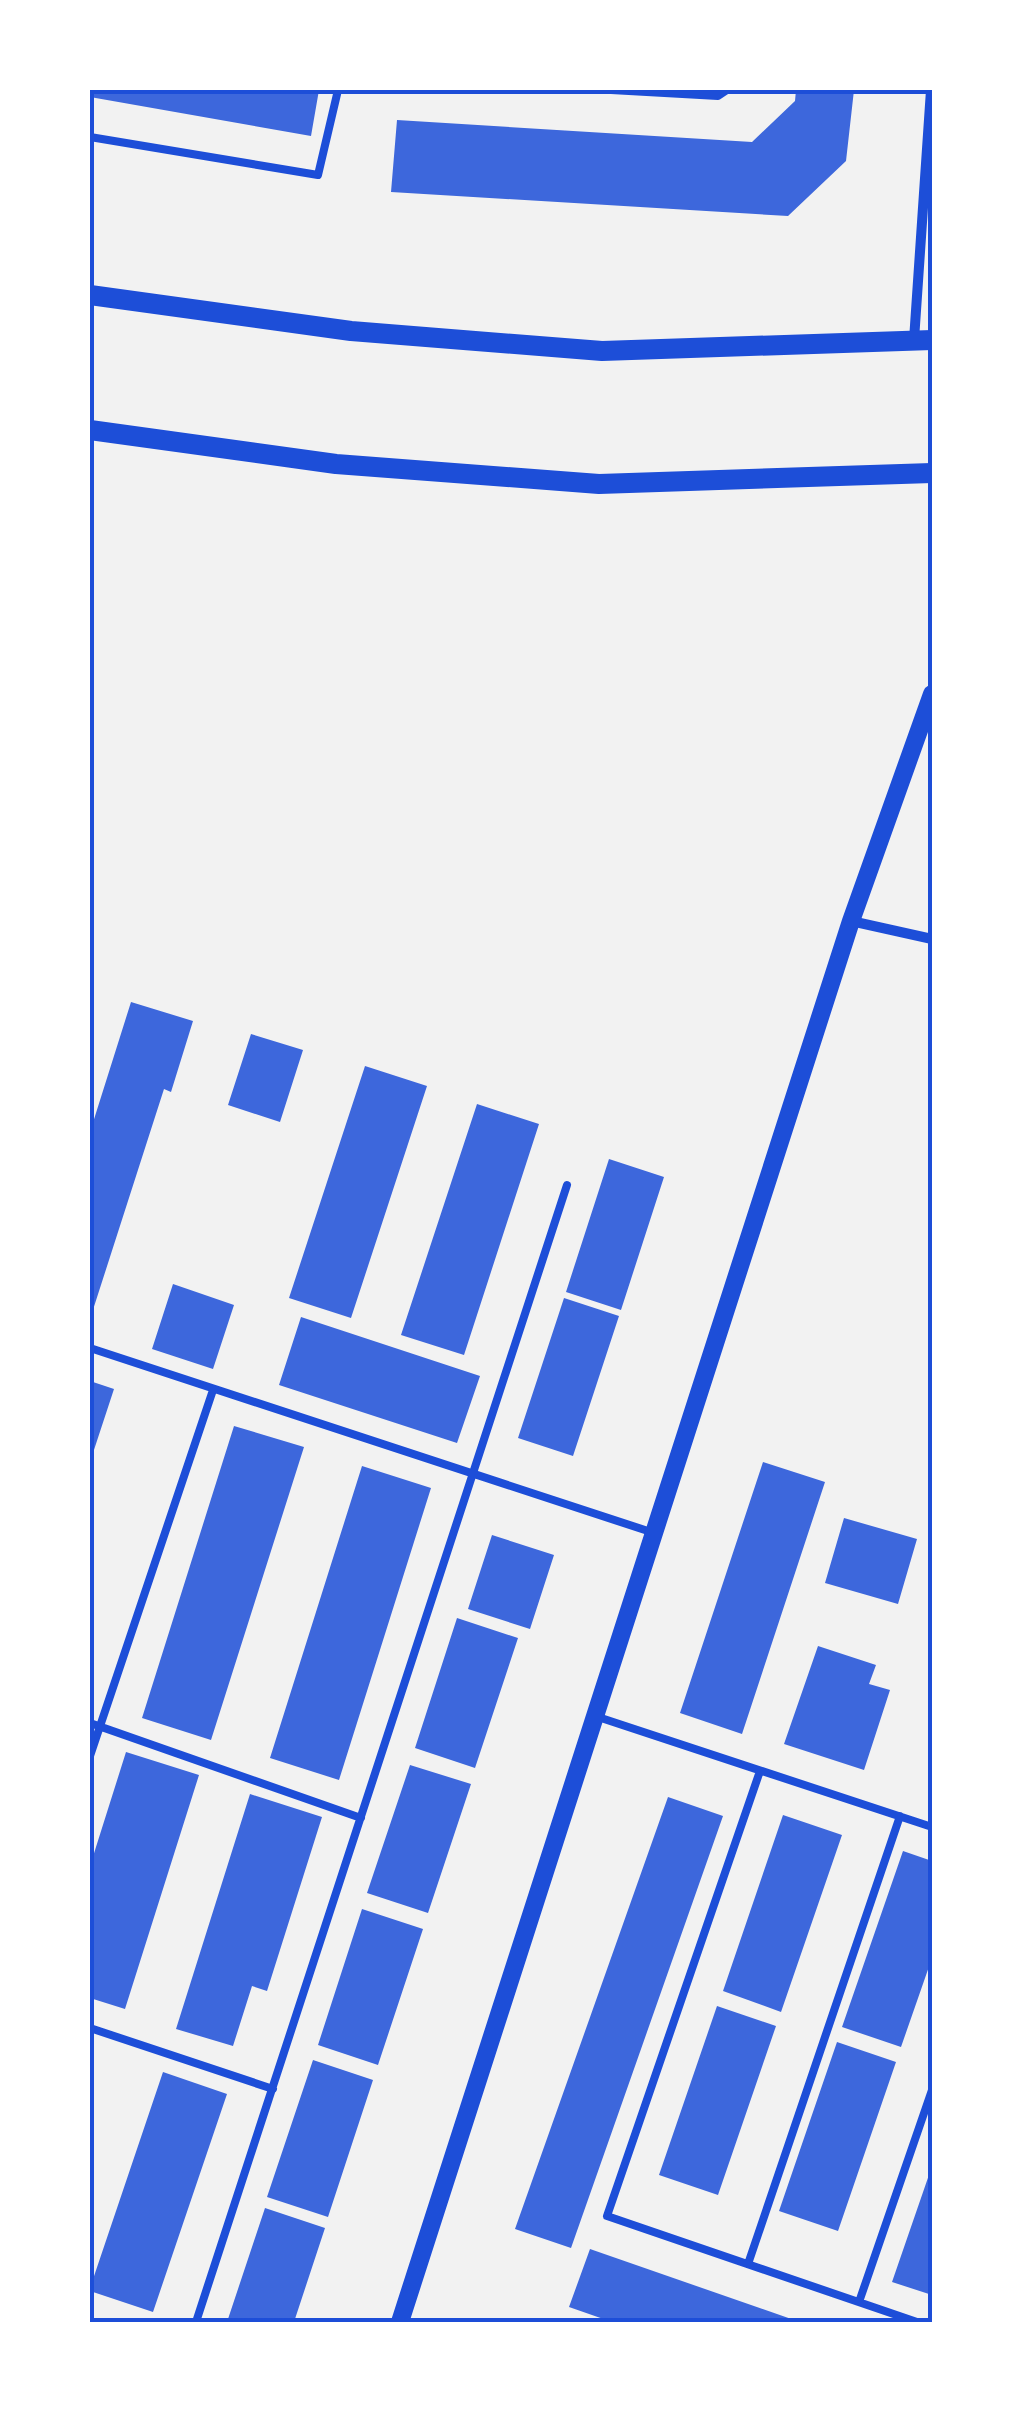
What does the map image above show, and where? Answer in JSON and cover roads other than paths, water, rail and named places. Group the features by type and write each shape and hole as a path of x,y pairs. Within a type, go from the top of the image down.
{"main road":[{"path":"90,294 351,331 602,351 923,340"},
{"path":"90,430 336,464 599,484 932,473"}],"street":[{"path":"923,340 930,90"},
{"path":"400,2322 851,921 932,694"},
{"path":"851,921 932,939"}],"lane":[{"path":"90,137 318,175 338,90"},
{"path":"610,90 718,96 728,90"},
{"path":"196,2322 567,1186"},
{"path":"90,1348 654,1533"},
{"path":"90,1756 213,1390"},
{"path":"595,1716 932,1827"},
{"path":"90,1723 361,1818"},
{"path":"760,1771 607,2216 917,2322"},
{"path":"748,2264 900,1816"},
{"path":"90,2028 273,2088"},
{"path":"859,2302 932,2090"},
{"path":"920,2126 932,2130"}]}
